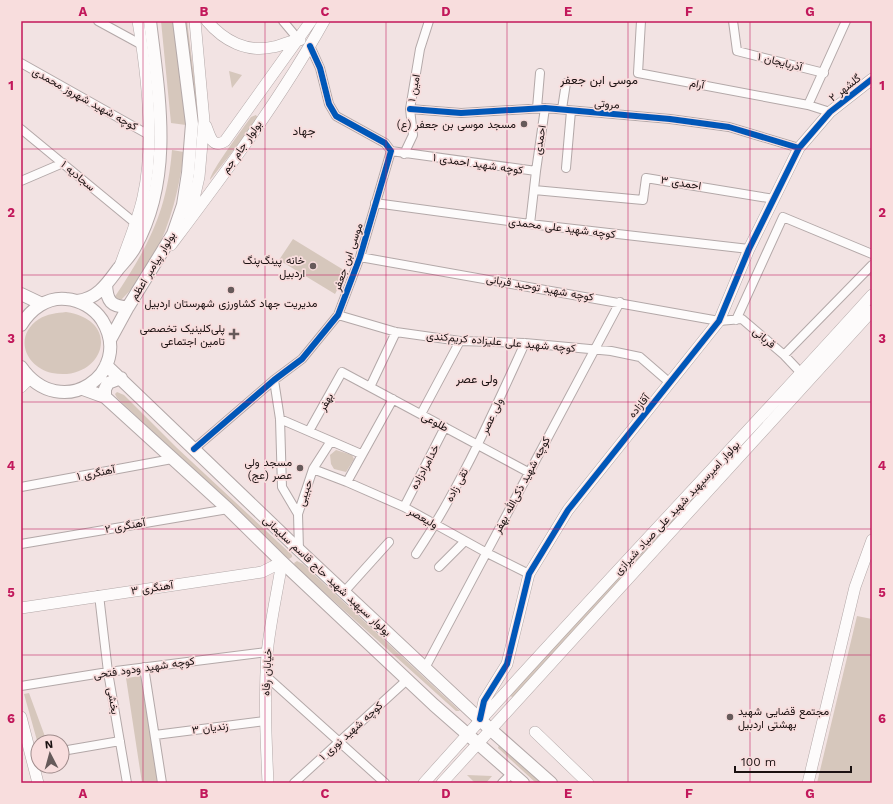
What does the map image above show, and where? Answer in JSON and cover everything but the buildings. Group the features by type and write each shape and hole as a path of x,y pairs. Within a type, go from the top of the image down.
{"main road":[{"path":"120,266 143,197 149,135 142,45 138,21"},
{"path":"21,325 30,312 42,304 53,300 87,300 106,285 134,248 147,222 159,172 161,143 160,105 150,21"},
{"name":"بولوار پیامبر اعظم","path":"110,340 128,307 173,234 179,220 188,173 192,124 179,21"},
{"path":"189,221 199,177 204,120 195,21"},
{"path":"207,21 219,34 231,43 243,47 273,48 298,39 310,46"},
{"name":"بولوار جام جم","path":"204,120 211,141 214,144 220,144 225,141 311,21"},
{"name":"بولوار جام جم","path":"153,268 238,155 310,46 324,21"},
{"name":"گلشهر ۲","path":"830,112 872,79"},
{"path":"253,102 267,111"},
{"name":"آقازاده","path":"480,719 484,701 507,664 529,574 568,510 719,321 748,249 799,148 830,112"},
{"path":"106,285 106,295 110,302 118,307 128,307"},
{"path":"21,294 42,304"},
{"name":"بولوار امیرسپهبد شهید علی صیاد شیرازی","path":"442,783 805,376 872,294"},
{"path":"21,367 25,383 54,392 69,392 83,389 96,379 106,365 110,353 110,340 106,327 99,316 89,307 77,301"},
{"name":"بولوار امیرسپهبد شهید علی صیاد شیرازی","path":"424,783 480,719 805,376 872,311"},
{"name":"بولوار سپهبد شهید حاج قاسم سلیمانی","path":"106,365 299,550 490,729 551,783"},
{"path":"105,397 105,389 108,383 121,378"},
{"name":"بولوار سپهبد شهید حاج قاسم سلیمانی","path":"83,389 105,397 228,509 434,705 479,742 523,783"},
{"path":"808,783 855,587 872,540"},
{"name":"آهنگری ۳","path":"21,608 99,595 262,572 282,562"},
{"name":"خیابان رفاه","path":"268,783 265,721 267,652 282,562"},
{"path":"21,717 30,741"},
{"path":"535,732 588,783"}],"street":[{"path":"98,21 142,45"},
{"path":"283,21 298,39"},
{"name":"امین ۱","path":"404,154 413,135 410,109 420,49 429,21"},
{"name":"آرام","path":"641,21 638,73 808,105"},
{"name":"آذربایجان ۱","path":"733,21 737,51 824,73"},
{"path":"830,112 808,105 824,73 845,21"},
{"path":"310,46 320,68 329,104 336,116 385,143 391,151"},
{"name":"کوچه شهید شهروز محمدی","path":"21,63 149,135"},
{"name":"احمدی","path":"536,171 541,108 540,73"},
{"path":"562,110 566,84"},
{"name":"مروتی","path":"410,109 461,113 541,108 670,119 729,127 799,148"},
{"path":"566,168 571,111"},
{"name":"سجادیه ۱","path":"21,129 135,223"},
{"name":"کوچه شهید احمدی ۱","path":"391,151 536,171 530,224"},
{"name":"موسی ابن جعفر","path":"194,449 274,380 302,359 338,315 360,257 391,151"},
{"path":"21,181 63,163"},
{"name":"احمدی ۳","path":"534,190 643,200 646,178 774,198"},
{"name":"کوچه شهید علی محمدی","path":"375,203 530,224 748,249"},
{"path":"736,320 783,217 872,254"},
{"name":"کوچه شهید توحید قربانی","path":"360,257 620,302 719,321"},
{"path":"784,355 872,266"},
{"name":"کوچه شهید ذکی‌الله بهفر","path":"425,668 487,553 528,472 620,302"},
{"name":"کوچه شهید علی علیزاده کریم‌کندی","path":"338,315 396,332 460,341 525,343 594,350"},
{"name":"قربانی","path":"719,321 742,319 784,355 805,376"},
{"path":"370,387 396,332"},
{"path":"422,414 460,341"},
{"name":"ولی عصر","path":"479,445 525,343"},
{"path":"594,350 611,351 640,357 670,383"},
{"name":"طلوعی","path":"342,372 528,472"},
{"name":"بهفر","path":"309,431 342,372"},
{"path":"274,380 280,419 282,487 298,514"},
{"path":"347,482 361,454 393,399"},
{"path":"280,419 361,454"},
{"name":"خدامرادزاده","path":"404,507 445,427"},
{"name":"حبیبی","path":"299,550 298,514 313,469 331,441"},
{"name":"تقی زاده","path":"416,554 436,525 479,445"},
{"name":"آهنگری ۱","path":"21,487 172,458"},
{"name":"ولیعصر","path":"313,469 404,507 464,541 529,574"},
{"name":"آهنگری ۲","path":"21,544 228,509"},
{"path":"439,567 464,541"},
{"path":"344,592 389,542"},
{"name":"بخشی","path":"99,595 108,672 127,783"},
{"name":"کوچه شهید ودود فتحی","path":"21,686 144,667 267,652"},
{"path":"144,667 162,783"},
{"path":"266,676 385,783"},
{"name":"کوچه شهید نوری ۱","path":"294,783 408,679"},
{"name":"زندیان ۳","path":"155,735 265,721"},
{"path":"70,750 120,741"},
{"path":"502,783 512,773"}],"shaded area":[{"path":"161,21 173,21 186,125 171,123"},
{"path":"184,21 187,21 201,132 197,172 190,200 198,132"},
{"path":"229,71 242,75 232,88"},
{"path":"256,115 258,118 255,123 210,180 215,168 235,139 251,117"},
{"path":"172,150 184,152 177,193 165,232 146,269 134,286 119,302 114,298 146,245 160,211 166,192"},
{"name":"خانه پینگ‌پنگ اردبیل","path":"293,239 347,272 335,294 279,260"},
{"path":"66,312 84,318 96,327 101,338 100,350 94,360 84,369 69,374 52,373 43,370 29,358 25,342 26,334 31,326 42,317"},
{"path":"117,392 124,395 177,448 292,555 292,557 289,559 286,557 117,398 115,394"},
{"path":"785,396 788,397 513,697 509,696"},
{"path":"336,450 352,455 354,459 346,472 334,469 331,464 330,455"},
{"path":"297,561 303,564 460,711 456,711 296,567 294,563"},
{"path":"857,616 872,619 872,783 817,783"},
{"path":"141,676 158,783 142,783 126,678"},
{"path":"29,693 44,734 35,734 24,694"},
{"path":"499,745 543,783 536,783 498,748"},
{"path":"467,775 492,776 486,783 475,783"}],"cycle path":[{"path":"194,449 274,380 302,359 338,315 360,257 391,151 385,143 336,116 329,104 320,68 310,46"},
{"path":"480,719 484,701 507,664 529,574 568,510 719,321 749,249 799,148 830,112 872,79"},
{"path":"410,109 461,113 545,108 670,119 729,127 799,148"}],"place":[{"name":"مسجد موسی بن جعفر (ع)","path":"524,124"},
{"name":"خانه پینگ‌پنگ اردبیل","path":"313,266"},
{"name":"مدیریت جهاد کشاورزی شهرستان اردبیل","path":"231,290"},
{"name":"پلی‌کلینیک تخصصی تامین اجتماعی","path":"234,334"},
{"name":"مسجد ولی عصر (عج)","path":"300,468"},
{"name":"مجتمع قضایی شهید بهشتی اردبیل","path":"730,717"}],"district":[{"name":"موسی ابن جعفر","path":"599,80"},
{"name":"جهاد","path":"304,131"},
{"name":"ولی عصر","path":"477,379"}]}
